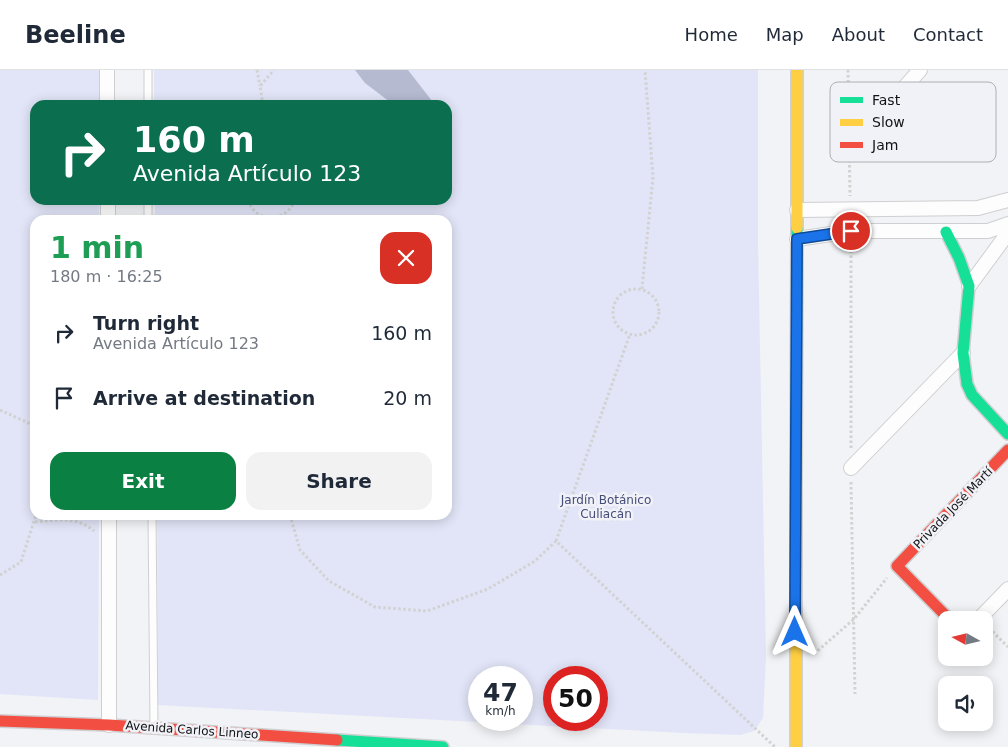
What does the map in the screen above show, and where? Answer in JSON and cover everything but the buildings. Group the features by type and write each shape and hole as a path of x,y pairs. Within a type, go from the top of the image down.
{"street":[{"path":"107,70 107,100"},
{"path":"796,747 797,70"},
{"path":"909,82 920,70"},
{"path":"797,210 978,208 1008,200"},
{"path":"797,239 851,231 988,231 1008,224"},
{"path":"946,232 959,258 968,286 963,353 964,374 972,395 1008,434"},
{"path":"968,286 1008,233"},
{"path":"850,468 963,353"},
{"name":"Privada José Martí","path":"897,566 1008,450"},
{"path":"108,520 109,725"},
{"path":"897,566 941,611"},
{"path":"987,611 1008,589"},
{"name":"Avenida Carlos Linneo","path":"0,721 154,728 320,743 443,747"}],"lane":[{"path":"148,70 148,100"},
{"path":"152,520 154,728"}],"path":[{"path":"257,70 262,100"},
{"path":"260,86 274,70"},
{"path":"642,289 653,176 645,70"},
{"path":"850,162 850,210"},
{"path":"251,205 256,212 263,215"},
{"path":"283,215 292,205"},
{"path":"851,231 850,468 855,694"},
{"path":"642,289 650,292 659,306 657,322 646,333 630,334 618,327 614,320 613,306 616,299 628,290 642,289"},
{"path":"291,520 300,550 329,581 375,607 427,611 488,589 535,561 556,541 630,334"},
{"path":"0,410 30,424"},
{"path":"0,575 21,562 35,522 56,520"},
{"path":"70,520 89,526 109,543"},
{"path":"556,541 775,747"},
{"path":"795,671 854,619 897,566"},
{"path":"993,633 1008,647"}],"green space":[{"path":"0,70 99,70 99,100 30,100 30,205 99,205 99,215 30,215 30,520 99,520 98,700 0,694"},
{"name":"Jardín Botánico Culiacán","path":"154,70 758,70 758,243 766,656 763,718 754,731 740,735 608,729 608,666 543,666 543,725 533,725 533,666 468,666 468,722 158,705 157,520 452,520 452,215 155,215 155,205 452,205 452,100 154,100"}],"shaded area":[{"path":"355,70 408,70 431,100 387,100 365,83"}],"traffic: fast":[{"path":"796,481 797,228"},
{"path":"946,232 959,258 969,286 963,353 967,384 972,395 1008,434"},
{"path":"337,740 443,747"}],"traffic: slow":[{"path":"797,70 797,228"},
{"path":"796,481 796,747"}],"traffic: jam":[{"path":"941,611 897,566 1008,450"},
{"path":"0,721 109,725 337,740"}],"route":[{"path":"795,632 797,239 851,231"}]}
